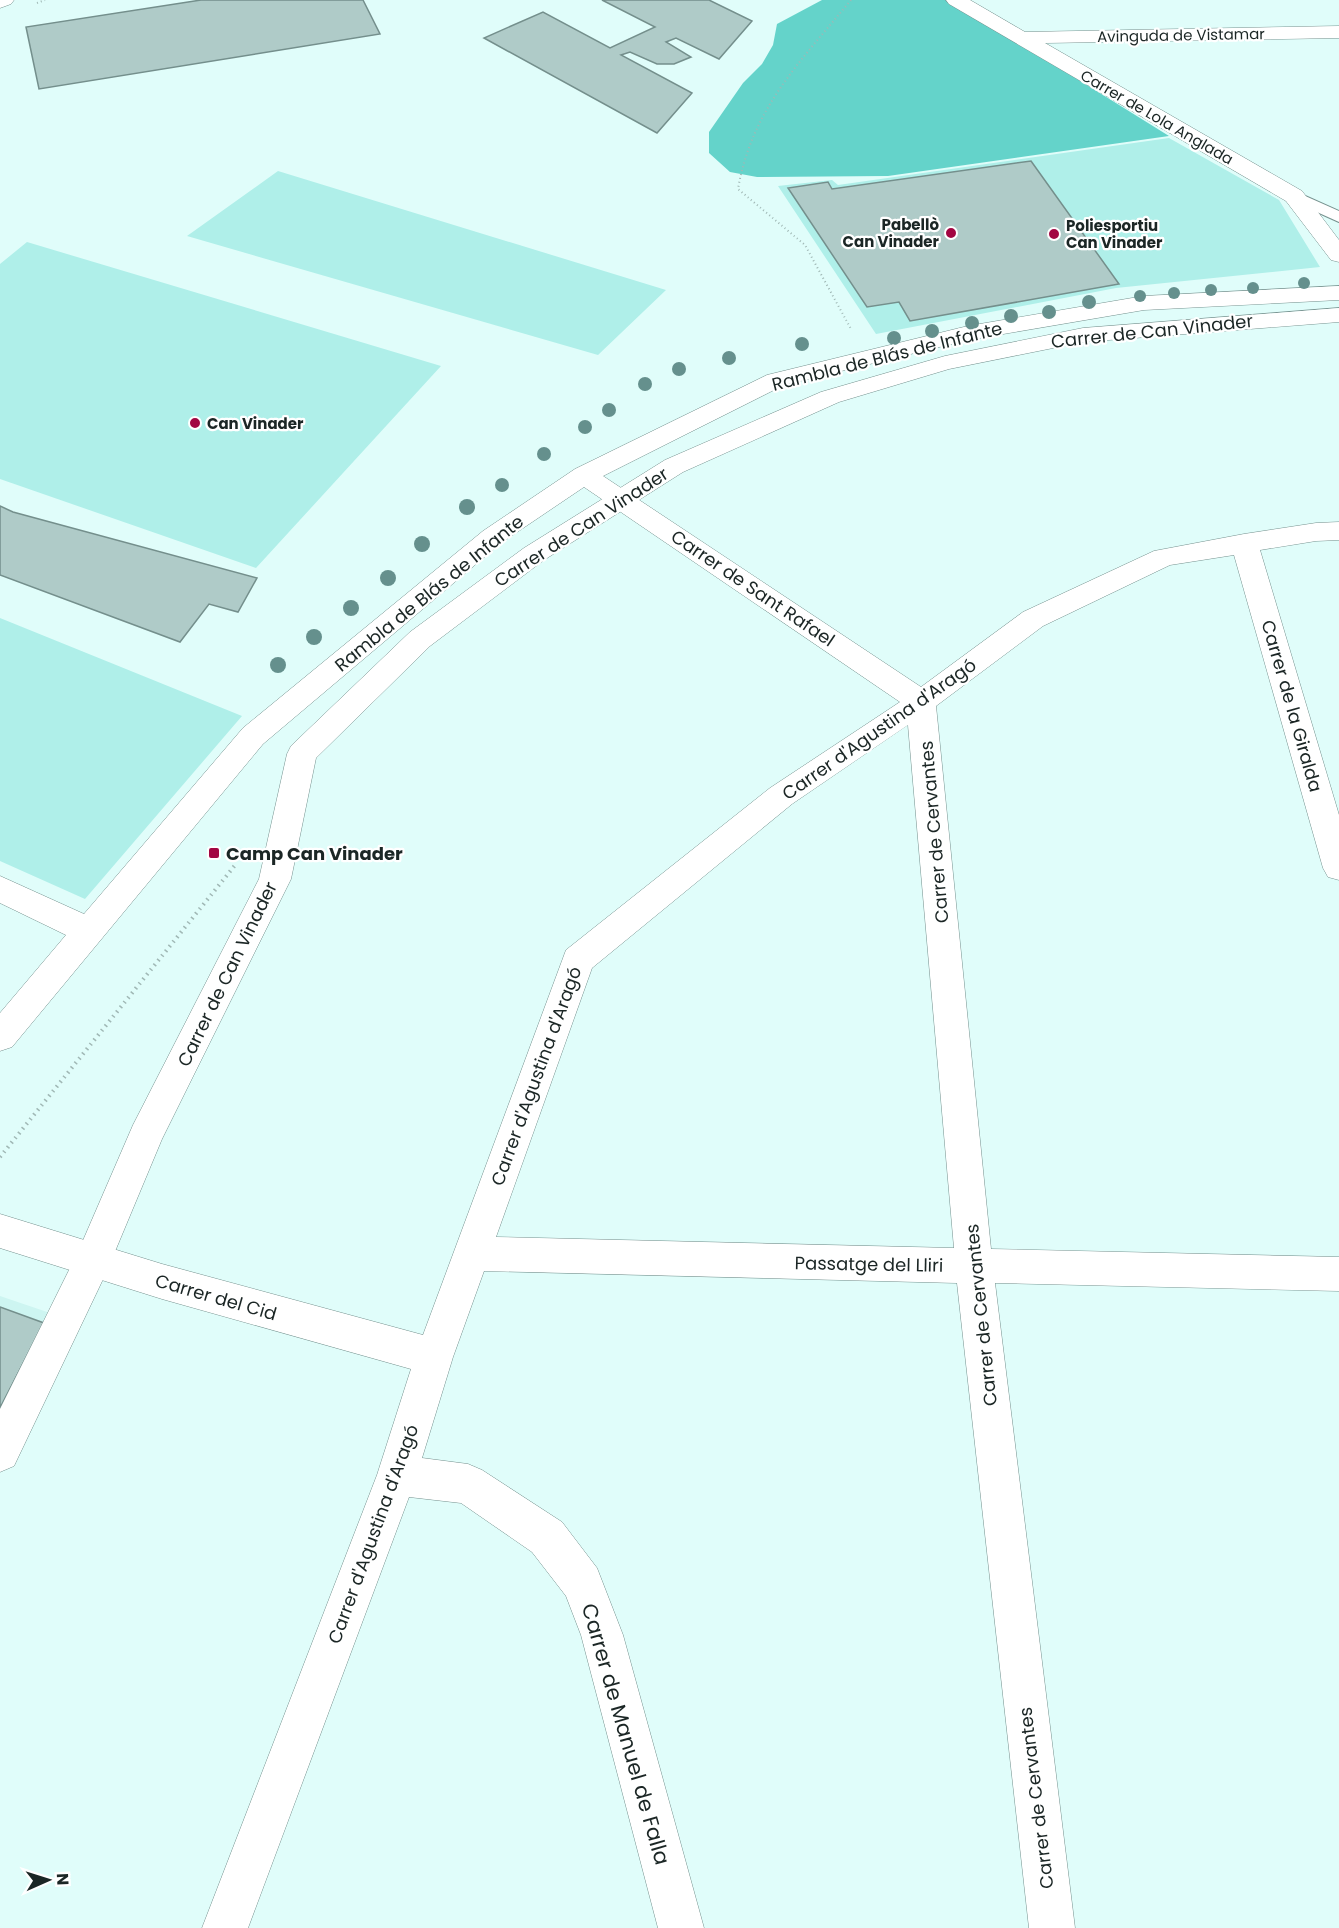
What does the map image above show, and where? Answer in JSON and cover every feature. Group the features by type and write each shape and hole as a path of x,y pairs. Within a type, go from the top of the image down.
{"street":[{"path":"0,2 4,0"},
{"name":"Carrer de Lola Anglada","path":"956,0 1294,196 1339,255"},
{"name":"Avinguda de Vistamar","path":"1022,38 1339,32"},
{"name":"Rambla de Blás de Infante","path":"0,1037 253,736 492,537 584,475 776,380 968,333 1144,303 1339,293"},
{"name":"Carrer de Can Vinader","path":"0,1452 93,1262 146,1136 275,879 302,754 420,639 534,554 675,466 830,396 945,363 1083,335 1339,315"},
{"name":"Carrer de Sant Rafael","path":"584,475 921,702"},
{"name":"Carrer d'Agustina d'Aragó","path":"225,1928 397,1475 434,1357 578,960 781,796 921,702 1033,619 1164,557 1244,543 1339,531"},
{"name":"Carrer de la Giralda","path":"1244,543 1339,868"},
{"name":"Carrer de Cervantes","path":"921,702 974,1266 1052,1928"},
{"path":"0,889 88,931"},
{"name":"Carrer del Cid","path":"0,1231 93,1262 247,1307 434,1357"},
{"name":"Passatge del Lliri","path":"471,1254 1339,1274"},
{"name":"Carrer de Manuel de Falla","path":"397,1475 468,1484 547,1537 582,1583 602,1635 681,1928"}],"lane":[{"path":"1294,196 1339,217"}],"path":[{"path":"851,0 765,107 740,168 738,189 805,245 852,331"}],"shaded area":[{"path":"822,0 969,0 1029,49 1169,136 888,176 757,177 730,172 709,153 709,132 743,83 762,64 773,45 777,24"},
{"name":"Poliesportiu Can Vinader","path":"1169,138 1279,200 1320,267 1116,288 876,334 778,186 832,180 838,185"},
{"path":"278,171 666,290 598,355 187,236"},
{"name":"Can Vinader","path":"27,242 441,366 256,568 0,479 0,264"},
{"path":"0,618 242,716 85,899 0,861"},
{"path":"0,1296 53,1314 0,1419"}],"building":[{"path":"201,0 363,0 380,34 39,89 26,27"},
{"path":"602,0 709,0 752,21 719,59 676,38 666,42 691,57 674,64 657,64 630,52 621,55 692,93 657,133 484,38 543,12 610,48 655,27"},
{"name":"Pabellò Can Vinader","path":"1031,161 1119,284 910,321 899,302 867,307 788,188 828,182 832,189"},
{"path":"0,506 13,512 257,578 238,612 209,604 180,642 0,575"},
{"path":"0,1307 44,1323 0,1408"}],"place":[{"name":"Pabellò Can Vinader","path":"951,233"},
{"name":"Poliesportiu Can Vinader","path":"1054,234"},
{"name":"Can Vinader","path":"195,423"},
{"name":"Camp Can Vinader","path":"214,853"}]}
